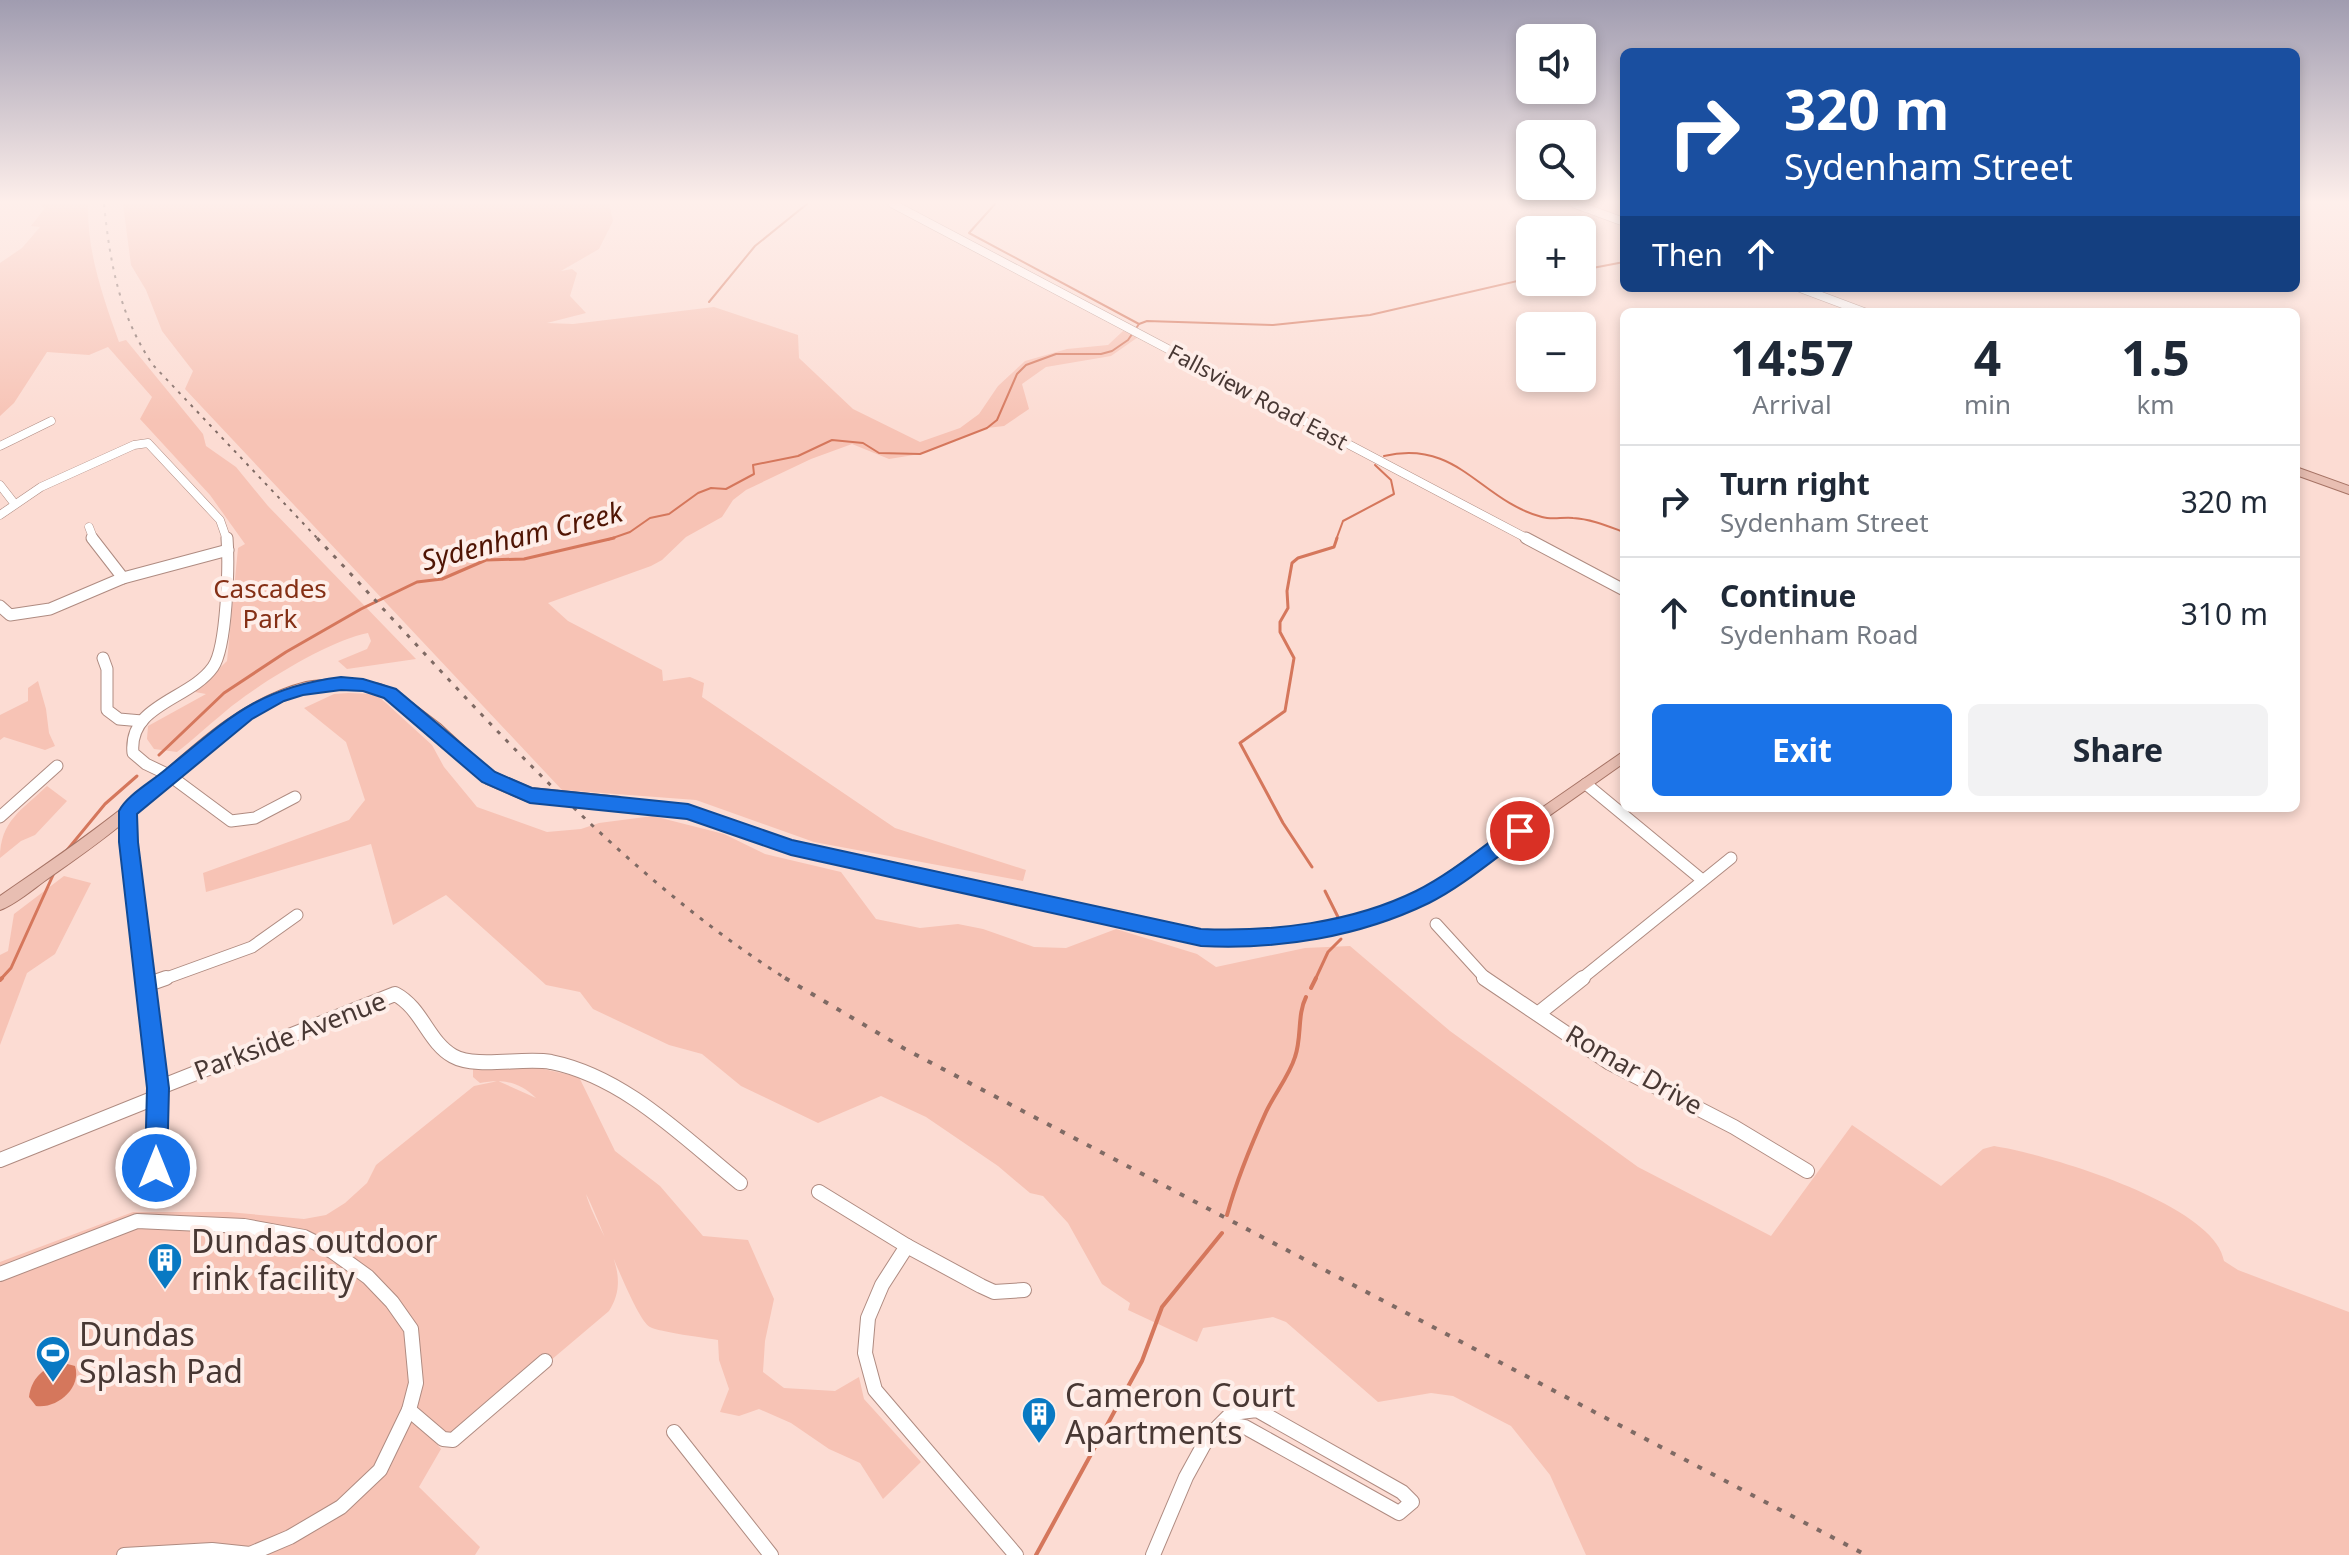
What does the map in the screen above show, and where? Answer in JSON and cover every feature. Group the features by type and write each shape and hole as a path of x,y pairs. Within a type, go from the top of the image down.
{"main road":[{"path":"2300,472 2349,490"},
{"path":"0,904 128,811 245,715 278,697 322,685 363,685 390,693 488,777 530,795 688,812 791,848 1201,938 1239,941 1331,929 1425,896 1620,759"}],"street":[{"name":"Fallsview Road East","path":"1030,277 1620,588"},
{"path":"1811,292 1853,308"},
{"path":"0,446 51,421"},
{"path":"0,515 41,487 144,442 148,443 220,520 227,533 228,550 219,652 214,666 142,721 133,738 133,753 146,764 169,775 231,821 255,818 295,797"},
{"path":"0,485 14,503"},
{"path":"89,527 92,538 123,578"},
{"path":"0,606 10,615 50,609 123,578 228,550"},
{"path":"103,658 107,669 107,710 119,719 142,721"},
{"path":"0,817 57,766"},
{"path":"1586,784 1701,879"},
{"path":"128,811 128,842 158,1092 156,1168"},
{"path":"1539,1013 1701,879 1731,858"},
{"path":"146,985 252,947 297,915"},
{"name":"Romar Drive","path":"1436,924 1479,974 1610,1063 1734,1127 1807,1171"},
{"name":"Parkside Avenue","path":"0,1160 395,994 405,998 455,1058 551,1062 614,1086 740,1183"},
{"path":"819,1192 907,1246 994,1292 1024,1290"},
{"path":"0,1274 137,1221 244,1226 304,1237 332,1251 368,1277 392,1302 411,1329 416,1383 409,1410 380,1470 341,1507 290,1537 250,1554 212,1550 124,1555"},
{"path":"907,1246 882,1285 868,1318 865,1353 875,1390 1016,1555"},
{"path":"409,1410 443,1439 453,1440 545,1361"},
{"path":"1153,1555 1206,1438 1220,1421 1234,1411 1257,1410 1402,1492 1412,1502 1399,1513 1245,1427 1235,1425 1206,1438"},
{"path":"674,1432 771,1555"}],"green space":[{"name":"Cascades Park","path":"0,277 98,277 119,342 126,340 203,434 206,446 236,467 268,506 416,659 347,669 338,661 367,649 371,641 368,633 351,638 311,655 270,680 177,752 154,749 147,739 148,726 206,694 195,692 227,661 238,548 245,544 210,495 140,419 152,397 108,347 89,355 47,352 14,403 0,416"},
{"path":"138,277 576,277 570,296 586,313 547,323 573,324 714,307 798,335 799,358 853,409 920,442 960,428 979,414 998,386 1025,361 1067,349 1108,345 1123,331 1141,335 1111,356 1046,367 1022,384 1029,409 1004,426 987,428 920,454 889,459 852,444 811,459 746,490 733,500 722,517 686,537 662,560 548,603 568,621 662,670 663,681 690,677 704,683 702,697 895,828 1026,870 1023,881 814,842 696,800 562,790 185,389 193,371 162,331"},
{"path":"38,681 49,733 55,746 45,750 4,737 0,740 0,715 28,701 28,688"},
{"path":"334,694 375,694 386,703 432,745 444,767 477,807 547,832 653,816 724,834 765,854 841,872 876,919 920,928 958,924 983,929 1034,947 1066,948 1116,929 1197,954 1216,967 1305,948 1350,946 1450,1031 1638,1167 1771,1236 1852,1125 1941,1186 1983,1149 1994,1146 2051,1159 2125,1185 2192,1220 2214,1240 2224,1261 2238,1270 2349,1312 2349,1555 1586,1555 1550,1475 1511,1426 1453,1396 1431,1393 1378,1402 1286,1322 1273,1317 1203,1328 1197,1342 1128,1310 1130,1303 1102,1284 1068,1223 1043,1196 1030,1193 998,1166 926,1117 881,1096 818,1123 741,1086 702,1054 669,1045 593,1009 580,992 546,985 446,895 393,925 371,844 206,892 203,873 349,820 365,800 346,742 304,708"},
{"path":"47,786 67,801 35,835 21,841 0,858 8,825"},
{"path":"64,876 91,883 55,954 27,973 0,1045 0,955 8,951 14,914"},
{"path":"517,1063 579,1077 615,1151 660,1186 703,1236 748,1240 774,1299 765,1341 763,1372 784,1388 835,1391 859,1377 864,1399 921,1462 883,1499 860,1463 829,1449 791,1423 759,1409 739,1416 720,1412 729,1389 719,1360 718,1340 650,1327 635,1306 613,1256 618,1281 609,1311 458,1439 436,1443 441,1449 419,1487 480,1547 475,1555 0,1555 0,1262 133,1212 228,1212 304,1219 326,1215 367,1183 376,1165 474,1086 497,1081 480,1083 473,1077 473,1066","holes":["499,1081 517,1085 536,1098","586,1194 592,1206 605,1239 591,1209"]}],"shaded area":[{"name":"Dundas Splash Pad","path":"60,1362 75,1366 75,1382 59,1400 36,1406 29,1397 32,1385 43,1371"}],"waterway":[{"path":"709,302 730,277"},
{"path":"1050,277 1139,324"},
{"name":"Sydenham Creek","path":"1139,324 1147,321 1273,325 1370,315 1516,281"},
{"name":"Sydenham Creek","path":"610,539 630,532 650,518 669,514 698,493 711,488 726,489 754,474 753,465 798,456 832,440 863,443 879,453 920,454 987,428 997,420 1017,374 1026,365 1056,354 1101,354 1112,351 1128,340 1139,324"},
{"path":"1384,456 1410,453 1431,456 1450,463 1520,509 1546,518 1585,520 1620,531"},
{"path":"1336,540 1343,521 1394,494 1391,480 1375,465"},
{"path":"1312,867 1283,823 1240,743 1285,711 1294,658 1280,632 1280,622 1288,608 1287,591 1292,563 1298,558 1334,547 1337,538"},
{"name":"Sydenham Creek","path":"159,755 224,693 286,652 361,609 417,582 442,579 486,560 524,559 610,539"},
{"name":"Sydenham Creek","path":"63,855 105,804 137,776"},
{"name":"Sydenham Creek","path":"2,978 0,980 11,968 54,873"},
{"path":"1325,891 1338,917"},
{"path":"1315,980 1328,952 1341,939"},
{"path":"1311,988 1315,980"},
{"path":"1227,1215 1255,1137 1295,1057 1306,997"},
{"path":"1036,1555 1142,1361 1162,1307 1222,1233"}],"railway":[{"path":"115,277 132,327 153,365 319,540"},
{"path":"317,538 483,716 598,830 658,884 721,934 786,978"},
{"path":"786,978 905,1049 1866,1555"}],"place":[{"name":"Dundas outdoor rink facility","path":"165,1291"},
{"name":"Dundas Splash Pad","path":"53,1384"},
{"name":"Cameron Court Apartments","path":"1039,1445"}],"route":[{"path":"156,1168 158,1088 128,842 128,811 245,715 302,688 363,685 390,693 488,777 530,795 554,800 650,806 688,812 791,848 1201,938 1250,940 1331,929 1358,922 1425,896 1520,831"}]}
